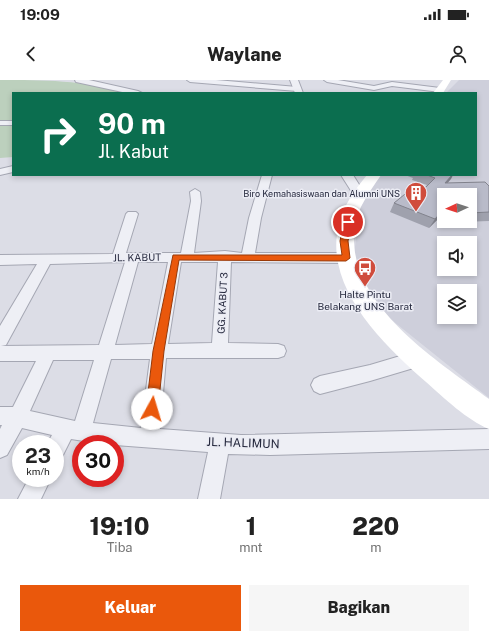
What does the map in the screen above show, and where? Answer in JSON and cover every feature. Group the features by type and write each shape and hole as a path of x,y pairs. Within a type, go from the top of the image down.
{"main road":[{"path":"439,92 447,80"},
{"path":"373,176 359,194 346,227 344,241 346,258 352,276 367,305 395,339 417,359 489,416"}],"street":[{"path":"79,80 122,91 141,92"},
{"path":"95,80 141,92"},
{"path":"190,80 233,82 298,91 294,80"},
{"path":"327,80 375,88 388,84 406,83 439,92"},
{"path":"222,91 233,82"},
{"path":"0,123 12,123"},
{"path":"0,172 12,169"},
{"path":"248,257 255,218 267,176"},
{"path":"348,176 359,194"},
{"path":"149,438 158,351 197,197 195,192"},
{"path":"64,441 74,430 125,257 132,214"},
{"name":"JL. KABUT","path":"0,260 224,256 346,258"},
{"name":"GG. KABUT 3","path":"220,350 224,256"},
{"path":"0,340 46,259"},
{"path":"0,354 220,350 278,351"},
{"path":"0,448 9,417 48,353"},
{"path":"320,385 370,373 417,359"},
{"name":"JL. HALIMUN","path":"9,417 74,430 149,438 220,443 270,445 489,439"},
{"path":"209,499 220,443"},
{"path":"29,499 35,487"}],"shaded area":[{"path":"459,80 489,80 489,398 383,313 353,262 361,201 379,176 477,176 477,92 447,92"}],"green space":[{"path":"0,80 79,83 94,85 120,92 12,92 12,157 0,158"}],"building":[{"path":"430,176 451,176 445,183 485,182 489,186 489,212 477,213 477,188 437,188 437,217 435,219 394,203 410,190 419,194 435,178"}],"place":[{"name":"Biro Kemahasiswaan dan Alumni UNS","path":"416,212"},
{"name":"Halte Pintu Belakang UNS Barat","path":"365,288"}],"route":[{"path":"152,409 158,351 176,257 224,256 346,258 344,241 348,222"}]}
